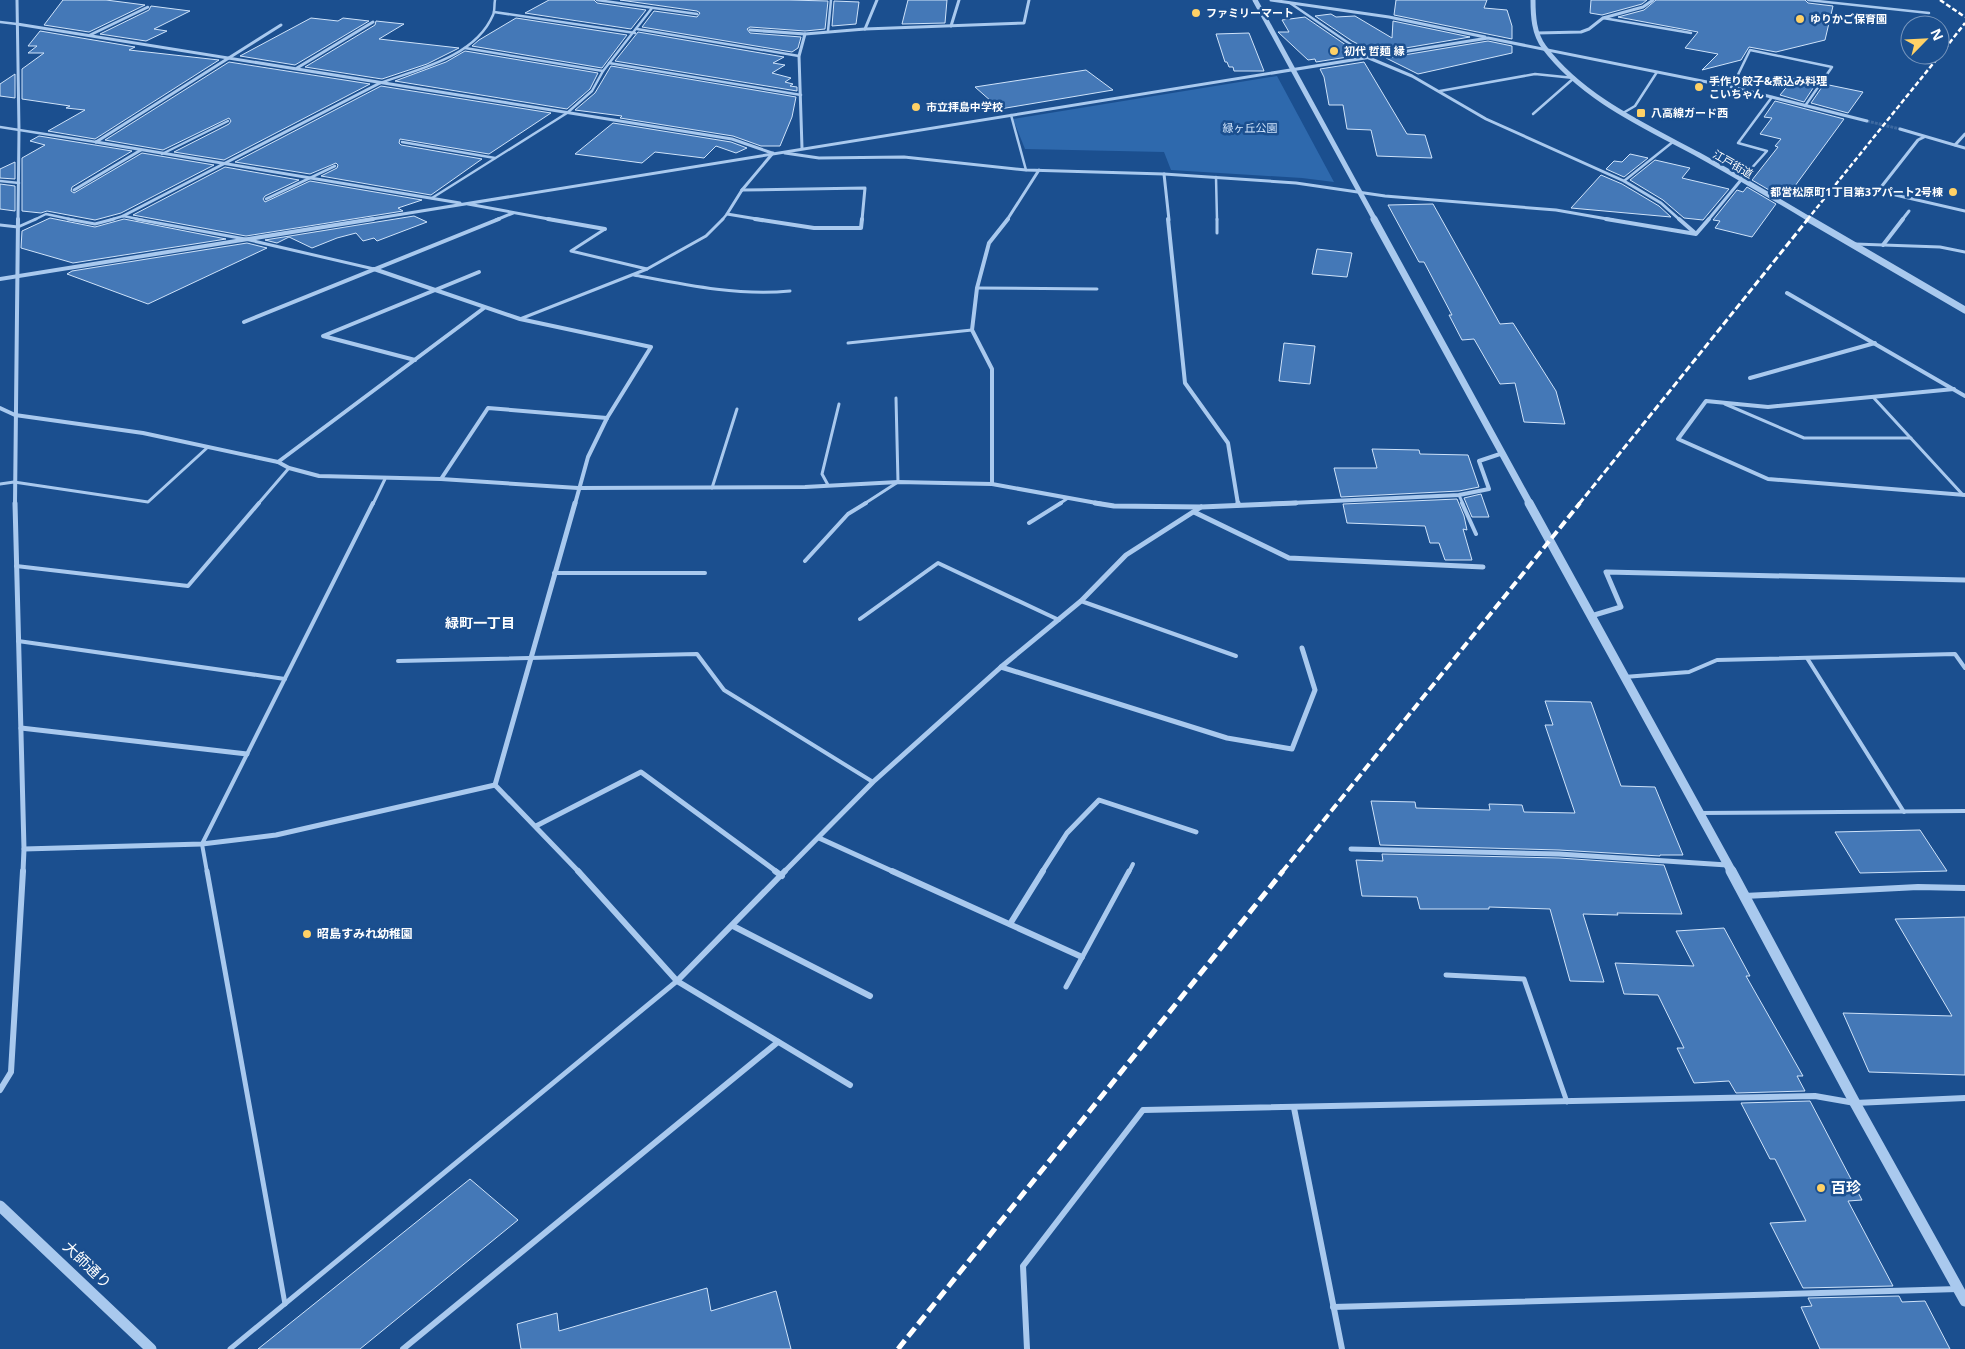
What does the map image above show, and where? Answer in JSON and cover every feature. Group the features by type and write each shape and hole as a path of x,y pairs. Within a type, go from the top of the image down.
{"street":[{"path":"0,1090 11,1072 24,849 14,482 19,183 17,0"},
{"path":"865,29 877,0"},
{"path":"950,26 959,0"},
{"path":"750,30 805,34 865,29 1024,23 1029,0"},
{"path":"1255,0 1361,191 1624,677 1676,768 1855,1103 1965,1301"},
{"path":"1271,0 1389,17 1732,87 1867,121"},
{"name":"江戸街道","path":"1533,0 1533,20 1545,49 1592,93 1623,113 1855,244 1965,310"},
{"path":"1537,33 1581,32 1589,29 1603,18 1643,7 1653,0"},
{"path":"296,68 373,22"},
{"path":"17,24 732,139 773,153"},
{"path":"96,142 281,25"},
{"path":"802,148 799,56 805,34"},
{"path":"0,279 1488,38"},
{"path":"1369,57 1412,76 1486,119 1624,180 1662,203 1696,234"},
{"path":"123,216 380,82"},
{"path":"1900,129 1965,148"},
{"path":"1955,145 1965,134"},
{"path":"1924,137 1918,140 1878,191 1965,211"},
{"path":"96,142 311,177 605,229"},
{"path":"74,190 141,150"},
{"path":"780,152 819,158 904,156 1026,170 1164,174 1332,187 1385,196 1556,210 1696,234"},
{"path":"742,190 865,188 861,228 814,228 727,214 742,190 773,153"},
{"path":"992,484 992,369 972,330 977,288 989,243 1012,214 1039,170"},
{"path":"1164,174 1185,383 1228,443 1238,505"},
{"path":"1696,234 1741,180"},
{"path":"1883,245 1909,211"},
{"path":"244,322 514,213"},
{"path":"374,269 520,319 652,347 607,418 588,457 495,785"},
{"path":"414,360 323,336 479,272"},
{"path":"1787,293 1965,396"},
{"path":"278,462 484,308"},
{"path":"1750,378 1875,343"},
{"path":"1954,389 1768,407 1706,401 1678,439 1768,479 1964,495"},
{"path":"0,408 15,415 143,433 278,462 289,468 319,476 441,479 578,488 805,487 898,482 992,484 1114,506 1201,507 1459,495 1489,489 1479,461 1503,453"},
{"path":"441,479 488,408 607,418"},
{"path":"677,982 874,782 1001,667 1081,601 1126,555 1201,507"},
{"path":"1194,512 1288,558 1483,567"},
{"path":"1591,616 1622,607 1606,572 1965,580"},
{"path":"1001,667 1227,738 1292,749 1315,690 1302,648"},
{"path":"21,728 247,754"},
{"path":"536,826 641,772 782,876"},
{"path":"495,785 536,826 677,982 850,1085"},
{"path":"24,849 202,844 276,835 495,785"},
{"path":"1010,924 1067,833 1099,800 1196,832"},
{"path":"819,838 1082,957"},
{"path":"1351,849 1558,854 1728,865"},
{"path":"1743,896 1918,887 1965,888"},
{"path":"733,926 870,996"},
{"path":"403,1349 778,1042"},
{"path":"1027,1349 1023,1266 1143,1110 1815,1096 1855,1103 1965,1098"},
{"path":"1294,1108 1342,1349"},
{"name":"大師通り","path":"0,1206 11,1214 151,1349"},
{"path":"1333,1307 1958,1289"}],"lane":[{"path":"380,82 466,48 478,38 494,12 495,0"},
{"path":"597,0 697,14"},
{"path":"828,31 831,0"},
{"path":"1808,0 1929,13"},
{"path":"1290,3 1369,57"},
{"path":"90,35 148,7"},
{"path":"432,198 567,113 592,91 603,70 652,8"},
{"path":"494,12 634,32"},
{"path":"1603,18 1691,33"},
{"path":"0,22 17,24"},
{"path":"637,29 799,56"},
{"path":"466,48 603,70"},
{"path":"1732,87 1750,50 1832,68 1805,106"},
{"path":"609,62 801,95"},
{"path":"1623,113 1635,106 1657,72"},
{"path":"1440,91 1534,74 1574,78"},
{"path":"1533,114 1574,78"},
{"path":"1741,180 1767,150 1738,143 1772,97"},
{"path":"1011,115 1026,170"},
{"path":"162,154 228,121"},
{"path":"0,127 96,142"},
{"path":"1624,180 1674,141"},
{"path":"402,142 495,158"},
{"path":"266,199 335,166"},
{"path":"1216,177 1217,233"},
{"path":"0,181 19,183"},
{"path":"0,225 18,227 46,214 95,224 123,216 245,239 374,269"},
{"path":"520,319 647,269 706,236 727,214"},
{"path":"605,229 571,251 647,269"},
{"path":"1855,244 1940,247 1965,252"},
{"path":"633,274 711,289 765,295 790,291"},
{"path":"977,288 1097,289"},
{"path":"848,343 972,330"},
{"path":"1873,397 1964,495"},
{"path":"805,561 848,514 898,482 896,398"},
{"path":"1723,403 1804,438 1911,438"},
{"path":"828,485 822,474 839,404"},
{"path":"712,488 737,409"},
{"path":"0,484 14,482 148,502 208,447"},
{"path":"16,566 188,586 289,468"},
{"path":"285,1304 202,844 385,478"},
{"path":"1459,495 1476,534"},
{"path":"1029,523 1068,498"},
{"path":"860,618 938,563 1059,620"},
{"path":"554,572 705,573"},
{"path":"1081,601 1236,656"},
{"path":"18,641 285,679"},
{"path":"398,662 696,654 724,690 874,782"},
{"path":"1624,677 1689,672 1717,660 1955,654 1965,668"},
{"path":"1807,658 1904,812"},
{"path":"1699,813 1965,811"},
{"path":"1066,987 1133,864"},
{"path":"1446,975 1524,979 1567,1102"},
{"path":"230,1349 677,982"}],"green space":[{"name":"緑ヶ丘公園","path":"1277,76 1334,182 1302,178 1171,170 1164,152 1025,149 1013,119"}],"building":[{"path":"63,0 106,0 145,5 89,32 44,25"},
{"path":"549,0 594,0 597,3 646,10 631,29 525,13"},
{"path":"620,0 828,1 825,29 805,31 750,27 747,29 750,33 801,37 798,48 792,52 642,27 654,11 697,17 700,13"},
{"path":"908,0 947,0 945,23 902,24"},
{"path":"1396,0 1487,0 1484,8 1507,10 1512,26 1512,39 1394,15"},
{"path":"1591,0 1647,0 1642,4 1602,15 1590,13"},
{"path":"1656,0 1805,0 1808,3 1833,6 1825,40 1776,52 1749,47 1741,60 1702,70 1718,54 1685,48 1698,32 1618,17 1644,10"},
{"path":"834,1 859,2 856,24 832,26"},
{"path":"151,6 190,11 154,29 167,31 146,41 100,34 149,10"},
{"path":"1331,14 1336,17 1355,16 1392,38 1393,21 1470,37 1376,53 1352,41 1315,16"},
{"path":"1305,17 1360,55 1316,62 1315,59 1308,60 1278,32 1289,32 1282,20"},
{"path":"311,18 338,21 343,18 369,21 295,65 240,56"},
{"path":"516,18 627,35 602,68 472,46"},
{"path":"376,21 404,24 379,39 459,48 427,64 382,79 305,67 375,25"},
{"path":"40,31 135,47 129,50 219,60 95,139 48,131 85,110 22,99 22,69 44,53 28,53 37,46 28,46"},
{"path":"638,32 784,57 773,63 785,65 772,73 791,78 785,82 793,84 790,86 797,87 797,91 615,61"},
{"path":"1249,33 1264,71 1234,71 1233,67 1229,67 1227,62 1225,62 1216,34"},
{"path":"1488,41 1512,46 1512,53 1418,74 1386,58"},
{"path":"465,51 598,73 590,89 567,109 395,81 446,62"},
{"path":"229,62 370,84 224,160 174,152 229,124 231,121 229,118 163,150 105,140"},
{"path":"1364,62 1407,134 1425,135 1432,158 1377,156 1371,130 1347,129 1343,105 1329,105 1324,77 1320,69"},
{"path":"611,66 796,97 792,117 780,146 761,146 733,136 620,118 622,116 575,110 595,93"},
{"path":"1086,70 1113,90 1000,109 975,87"},
{"path":"15,74 15,98 0,96 0,84"},
{"path":"1794,78 1817,82 1804,102 1780,95"},
{"path":"1824,84 1863,92 1848,113 1811,103"},
{"path":"381,86 551,113 489,154 400,139 399,143 401,145 482,159 431,195 321,176 337,168 338,165 336,163 310,174 235,162"},
{"path":"1775,101 1844,119 1792,190 1787,189 1781,197 1752,180 1778,147 1775,146 1781,139 1760,134 1772,118 1764,117"},
{"path":"613,123 731,142 747,148 736,153 716,146 704,158 655,152 642,163 575,154"},
{"path":"39,136 132,151 72,187 71,191 74,193 142,153 214,165 121,213 95,220 47,211 41,213 22,211 22,158 45,145 30,141"},
{"path":"1630,154 1648,158 1624,177 1606,169 1614,161 1622,162"},
{"path":"1655,160 1690,168 1682,178 1729,189 1703,220 1684,218 1663,200 1630,180"},
{"path":"15,162 15,179 0,178 0,169"},
{"path":"225,167 299,180 265,196 263,199 265,202 310,181 422,200 398,208 403,211 246,236 133,215"},
{"path":"1601,175 1622,184 1659,206 1671,217 1571,208"},
{"path":"0,184 15,186 15,211 0,209"},
{"path":"1747,187 1776,204 1752,237 1715,228 1720,221 1713,220 1737,190 1743,192"},
{"path":"1433,204 1500,324 1513,323 1556,391 1565,424 1524,422 1515,383 1500,384 1474,339 1462,340 1449,315 1452,315 1424,262 1419,262 1388,205"},
{"path":"414,216 427,222 377,241 374,238 363,241 356,233 312,248 289,237 277,243 265,240"},
{"path":"50,218 95,227 124,219 226,239 73,263 21,248 22,231"},
{"path":"247,243 267,248 148,304 67,274 72,271"},
{"path":"1317,249 1352,253 1347,277 1312,274"},
{"path":"1284,343 1315,346 1310,384 1279,381"},
{"path":"1372,449 1419,450 1420,454 1468,455 1479,487 1459,491 1341,497 1334,468 1377,468"},
{"path":"1481,494 1489,517 1472,517 1464,498"},
{"path":"1457,499 1464,516 1467,530 1463,529 1472,560 1445,560 1439,543 1430,543 1425,526 1347,523 1343,504"},
{"path":"1545,701 1591,702 1621,786 1655,787 1683,855 1660,856 1559,850 1380,845 1371,801 1415,802 1416,808 1490,810 1489,804 1522,805 1524,812 1575,813 1545,725 1553,725"},
{"path":"1920,830 1947,871 1860,873 1835,832"},
{"path":"1382,854 1559,858 1664,865 1682,914 1583,914 1604,982 1570,981 1550,909 1489,907 1489,909 1420,909 1417,897 1362,896 1356,860 1383,861"},
{"path":"1965,917 1965,1075 1869,1072 1843,1013 1952,1016 1895,919"},
{"path":"1724,928 1750,976 1746,976 1803,1076 1797,1076 1805,1091 1736,1093 1729,1081 1694,1083 1677,1048 1684,1048 1658,995 1624,994 1615,963 1694,966 1676,931"},
{"path":"1810,1101 1862,1200 1848,1201 1893,1286 1803,1288 1770,1223 1806,1221 1775,1159 1770,1159 1741,1103"},
{"path":"470,1179 518,1220 360,1349 258,1349"},
{"path":"707,1288 711,1311 776,1291 791,1349 521,1349 517,1324 557,1313 559,1331"},
{"path":"1899,1296 1902,1302 1925,1301 1950,1349 1820,1349 1801,1307 1812,1306 1808,1298"}],"tunnel":[{"path":"1867,121 1900,129"}],"railway":[{"path":"1940,0 1965,17"},
{"path":"1807,220 1965,23"},
{"path":"1579,504 1808,219"},
{"path":"1282,872 1580,503"},
{"path":"898,1349 1283,871"}],"place":[{"name":"ファミリーマート","path":"1196,13"},
{"name":"ゆりかご保育園","path":"1800,19"},
{"name":"初代 哲麺 縁","path":"1334,51"},
{"name":"手作り餃子&煮込み料理 こいちゃん","path":"1699,87"},
{"name":"市立拝島中学校","path":"916,107"},
{"name":"八高線ガード西","path":"1641,113"},
{"name":"都営松原町1丁目第3アパート2号棟","path":"1953,192"},
{"name":"昭島すみれ幼稚園","path":"307,934"},
{"name":"百珍","path":"1821,1188"}],"district":[{"name":"緑町一丁目","path":"480,623"}]}
